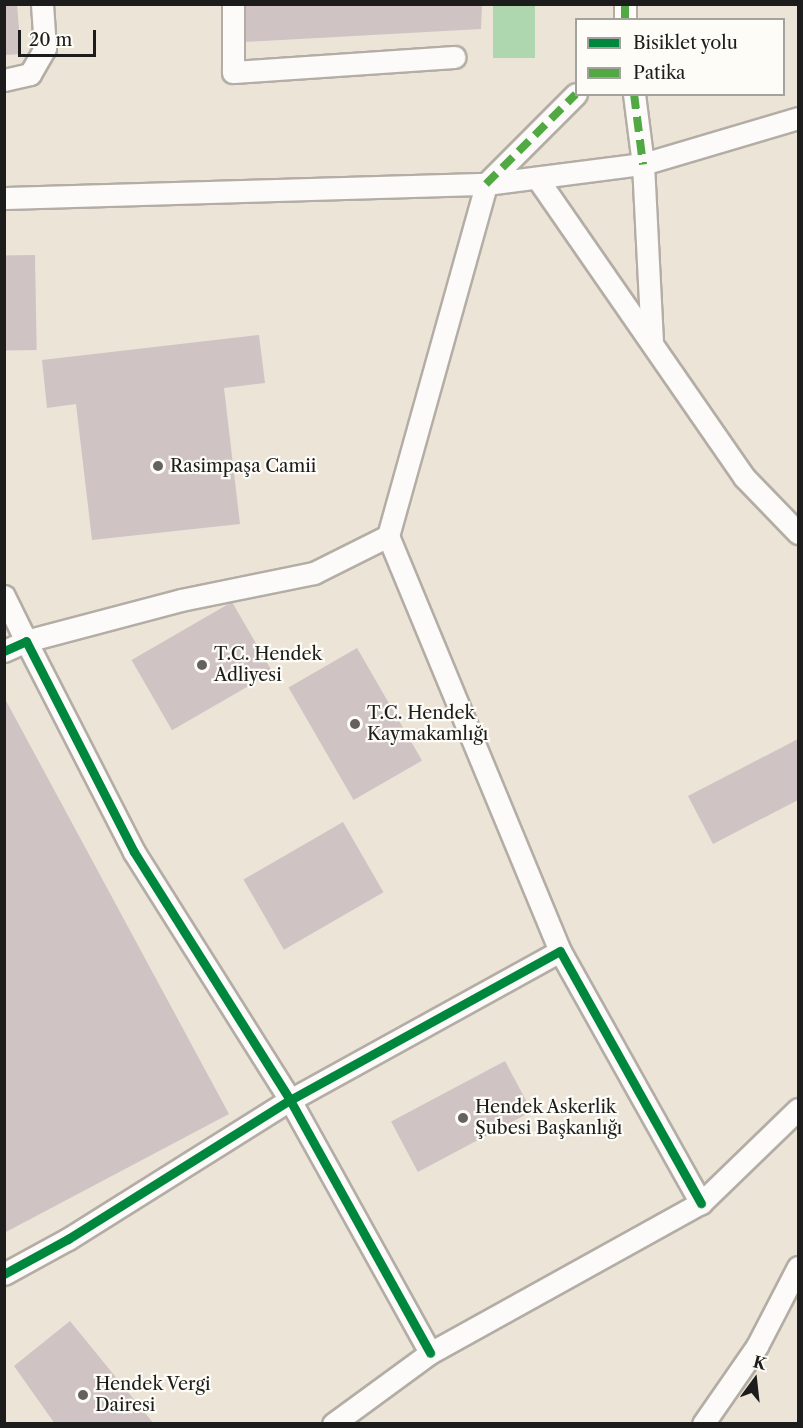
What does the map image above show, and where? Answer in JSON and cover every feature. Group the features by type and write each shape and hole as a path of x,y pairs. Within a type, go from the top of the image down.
{"street":[{"path":"4,80 30,74 45,48 42,4"},
{"path":"233,4 233,72 454,57"},
{"path":"575,95 486,184 388,536 560,951 701,1203"},
{"path":"634,96 643,164 652,344"},
{"path":"4,198 486,184 643,164 798,118"},
{"path":"537,178 744,477 798,533"},
{"path":"4,651 27,641 181,600 314,573 388,536"},
{"path":"4,596 134,852 290,1100 430,1353"},
{"path":"4,1274 68,1239 290,1100 560,951"},
{"path":"333,1424 430,1353 701,1203 798,1109"},
{"path":"703,1424 757,1346 798,1267"}],"green space":[{"path":"493,5 535,5 535,58 493,58"}],"building":[{"path":"4,4 17,4 21,54 4,55"},
{"path":"242,4 482,4 481,29 243,42"},
{"path":"35,255 37,350 6,351 4,256"},
{"name":"Rasimpaşa Camii","path":"259,335 265,383 224,388 240,524 92,540 76,404 47,408 42,360"},
{"name":"T.C. Hendek Adliyesi","path":"232,602 272,672 172,730 132,660"},
{"name":"T.C. Hendek Kaymakamlığı","path":"357,648 422,761 354,800 289,688"},
{"path":"4,697 229,1114 4,1233"},
{"path":"798,739 798,800 713,844 688,796"},
{"path":"343,822 384,892 284,950 243,880"},
{"name":"Hendek Askerlik Şubesi Başkanlığı","path":"505,1061 532,1111 418,1172 391,1122"},
{"name":"Hendek Vergi Dairesi","path":"70,1321 154,1424 55,1424 14,1366"}],"marked path":[{"path":"625,4 625,18"},
{"path":"486,184 575,95"},
{"path":"634,96 643,164"}],"cycle path":[{"path":"4,651 26,641 134,852 290,1100 430,1353"},
{"path":"4,1274 68,1239 290,1100 560,951 701,1203"}],"place":[{"name":"Rasimpaşa Camii","path":"158,466"},
{"name":"T.C. Hendek Adliyesi","path":"202,665"},
{"name":"T.C. Hendek Kaymakamlığı","path":"355,724"},
{"name":"Hendek Askerlik Şubesi Başkanlığı","path":"463,1118"},
{"name":"Hendek Vergi Dairesi","path":"83,1395"}]}
